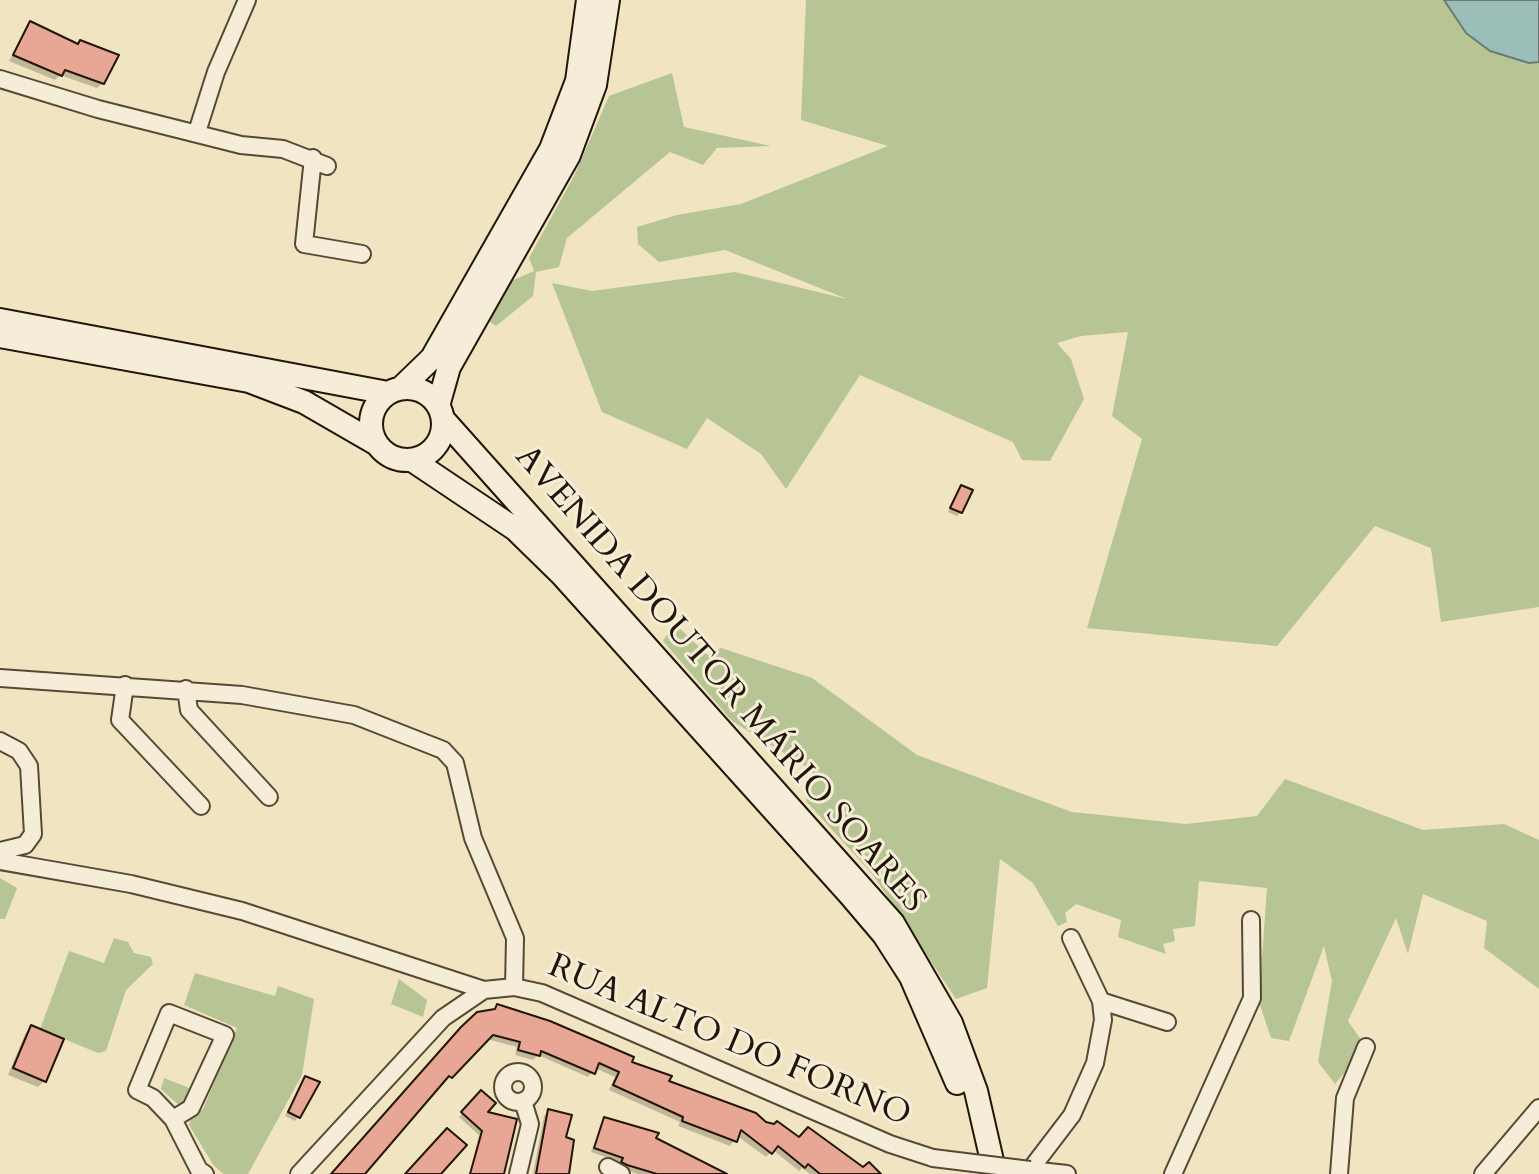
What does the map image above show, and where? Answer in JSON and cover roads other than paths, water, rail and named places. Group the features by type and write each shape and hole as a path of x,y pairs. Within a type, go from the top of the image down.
{"main road":[{"path":"375,443 371,415 394,390 432,358 551,149 577,81 588,0"},
{"path":"0,336 249,381 304,402 375,443 385,453 412,460 425,456 436,446 442,433 440,412 449,367 569,155 595,85 608,0"},
{"path":"0,320 428,395 440,412"},
{"name":"AVENIDA DOUTOR MÁRIO SOARES","path":"440,412 893,923 951,1023 976,1091 995,1174"},
{"name":"AVENIDA DOUTOR MÁRIO SOARES","path":"412,460 515,529 562,575 884,935 911,977 936,1029 961,1093 979,1174"}],"street":[{"path":"197,132 216,72 247,0"},
{"path":"0,79 98,109 241,145 283,149 320,162 304,244 362,254"},
{"path":"0,678 242,695 354,715 443,750 455,763 473,838 515,938 514,987"},
{"path":"125,685 120,720 201,806"},
{"path":"186,689 189,710 269,797"},
{"path":"0,741 19,751 29,766 33,834 25,845 0,851"},
{"path":"0,861 131,884 242,911 484,990"},
{"path":"1173,1174 1252,998 1251,920"},
{"path":"1030,1170 1072,1115 1095,1063 1103,1020 1101,1001 1071,938"},
{"name":"RUA ALTO DO FORNO","path":"299,1174 443,1018 484,990 514,987 542,993 890,1144 933,1158 1067,1174"},
{"path":"1101,1001 1167,1022"},
{"path":"173,1119 191,1108 225,1035 169,1013 137,1090 153,1098 173,1119 201,1173"},
{"path":"1339,1174 1345,1098 1366,1047"},
{"path":"518,1174 530,1124 523,1101"},
{"path":"1483,1174 1539,1108"}],"water":[{"path":"1444,0 1539,0 1539,62 1529,63 1490,51 1466,33"}]}
